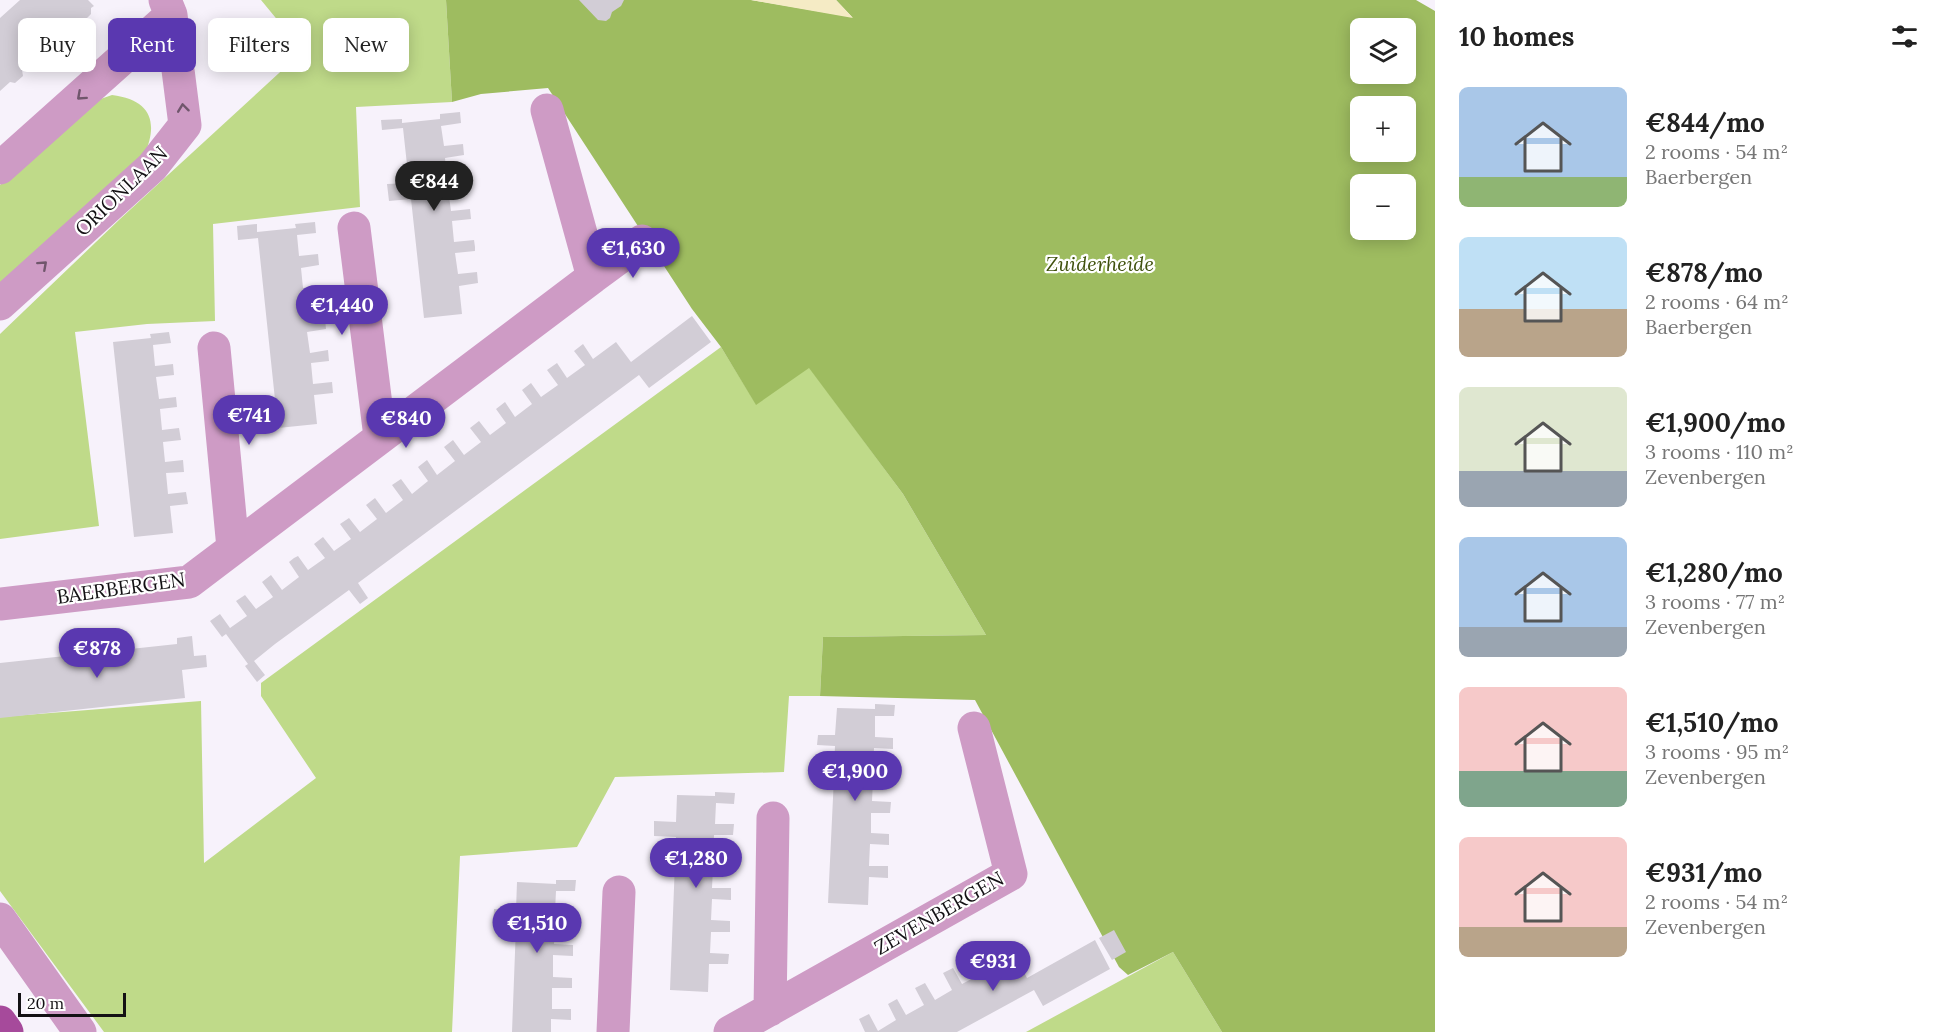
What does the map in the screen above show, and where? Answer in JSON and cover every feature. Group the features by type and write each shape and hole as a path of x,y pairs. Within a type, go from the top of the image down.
{"main road":[{"path":"0,1022 7,1032"}],"street":[{"name":"ORIONLAAN","path":"0,168 168,8"},
{"name":"ORIONLAAN","path":"0,304 152,167 185,125 168,8"},
{"path":"548,110 593,277"},
{"path":"354,228 380,437"},
{"name":"BAERBERGEN","path":"0,604 189,582 642,241"},
{"path":"214,348 234,548"},
{"name":"ZEVENBERGEN","path":"730,1032 1011,873 974,728"},
{"path":"770,1010 773,818"},
{"path":"613,1032 620,892"},
{"path":"0,919 80,1032"}],"green space":[{"path":"261,0 446,0 452,102 356,107 360,207 213,224 215,321 147,324 75,332 99,526 0,539 0,334 120,219 280,72 311,72 311,18 276,18"},
{"name":"Zuiderheide","path":"446,0 751,0 852,17 836,0 1416,0 1435,11 1435,1032 1222,1032 1173,952 1128,975 1119,967 975,700 820,696 823,637 986,635 903,494 809,368 756,405 721,347 692,309 548,88 481,94 452,102"},
{"path":"112,95 136,102 148,115 151,133 144,156 0,287 0,185 92,102"},
{"path":"721,347 756,404 809,367 903,494 986,635 823,637 820,696 789,696 784,772 615,777 577,847 460,856 452,1032 104,1032 0,891 0,717 201,701 204,863 316,778 261,696 261,683"},
{"path":"1173,952 1222,1032 1026,1032"}],"sand":[{"path":"751,0 836,0 853,18"}],"building":[{"path":"20,0 88,0 94,6 87,18 18,18 18,72 22,72 23,76 15,83 10,82 0,91 0,18"},
{"path":"579,0 624,0 606,21 598,20"},
{"path":"460,112 461,123 441,126 444,146 463,144 464,155 445,158 447,178 467,177 468,187 448,189 451,211 470,209 471,219 452,221 454,242 474,240 475,247 475,251 455,253 458,274 477,272 478,283 459,286 462,314 424,318 411,199 389,201 387,184 409,183 403,128 382,130 381,120 402,119 402,123 440,119 440,114"},
{"path":"315,222 316,233 297,235 299,256 318,254 319,265 301,268 303,288 321,286 323,297 304,299 306,321 325,319 326,329 307,332 310,353 328,350 329,361 311,363 313,384 332,382 333,393 314,395 317,424 278,428 258,238 238,240 237,226 257,224 257,232 296,228 295,224"},
{"path":"692,316 711,342 649,388 639,375 358,583 368,598 360,604 349,590 275,644 254,661 265,675 257,682 245,666 248,664 226,634 222,637 210,621 220,614 230,628 247,616 236,601 245,595 256,609 273,597 262,582 271,575 282,590 299,577 289,562 294,558 298,556 308,570 325,558 314,544 323,537 334,551 351,539 340,524 349,518 360,532 377,519 366,505 375,498 386,513 403,500 392,485 401,479 412,494 428,481 418,467 427,460 437,475 455,461 444,447 453,440 464,455 481,442 470,428 479,421 490,435 506,423 496,409 505,402 515,417 532,404 522,390 531,383 541,397 558,385 547,370 557,363 567,378 585,365 574,351 583,344 593,359 616,342 631,362"},
{"path":"169,332 171,343 153,345 155,366 173,364 174,375 156,377 159,399 176,397 177,407 160,409 162,430 179,428 181,440 163,442 165,462 183,460 184,472 166,473 168,494 186,492 188,504 170,506 173,533 134,537 113,342 151,338 150,334"},
{"path":"192,636 194,656 206,655 207,667 182,670 185,698 0,718 0,663 177,644 177,638"},
{"path":"875,704 895,705 894,716 875,716 875,737 893,738 893,749 874,748 873,769 892,770 892,781 873,780 872,801 891,802 890,813 871,813 871,833 889,834 889,845 870,844 869,866 888,866 888,878 869,877 868,905 828,903 834,777 816,777 817,766 834,768 835,746 817,745 818,735 835,735 837,708 875,709"},
{"path":"715,792 735,793 734,804 716,803 715,824 734,824 733,835 714,835 713,856 733,857 732,868 713,868 712,888 731,888 731,900 712,899 711,920 730,921 730,932 711,932 710,953 729,954 728,964 709,964 708,992 670,990 676,837 654,836 654,821 676,822 677,795 715,796"},
{"path":"556,880 576,880 575,891 556,891 555,911 575,912 574,924 555,923 554,944 573,945 573,956 553,955 553,977 572,978 572,988 552,988 552,1009 571,1009 571,1020 551,1019 551,1032 512,1032 516,926 493,925 494,909 516,910 517,882 556,884"},
{"path":"1114,930 1126,952 1112,960 1099,938"},
{"path":"1095,940 1110,969 1043,1006 1034,990 957,1032 865,1032 859,1019 869,1014 878,1031 896,1020 888,1004 897,999 906,1015 924,1005 915,988 925,983 935,1000 952,990 943,973 953,968 962,984 981,974 972,957 982,952 992,968 1015,955 1027,978"}]}
